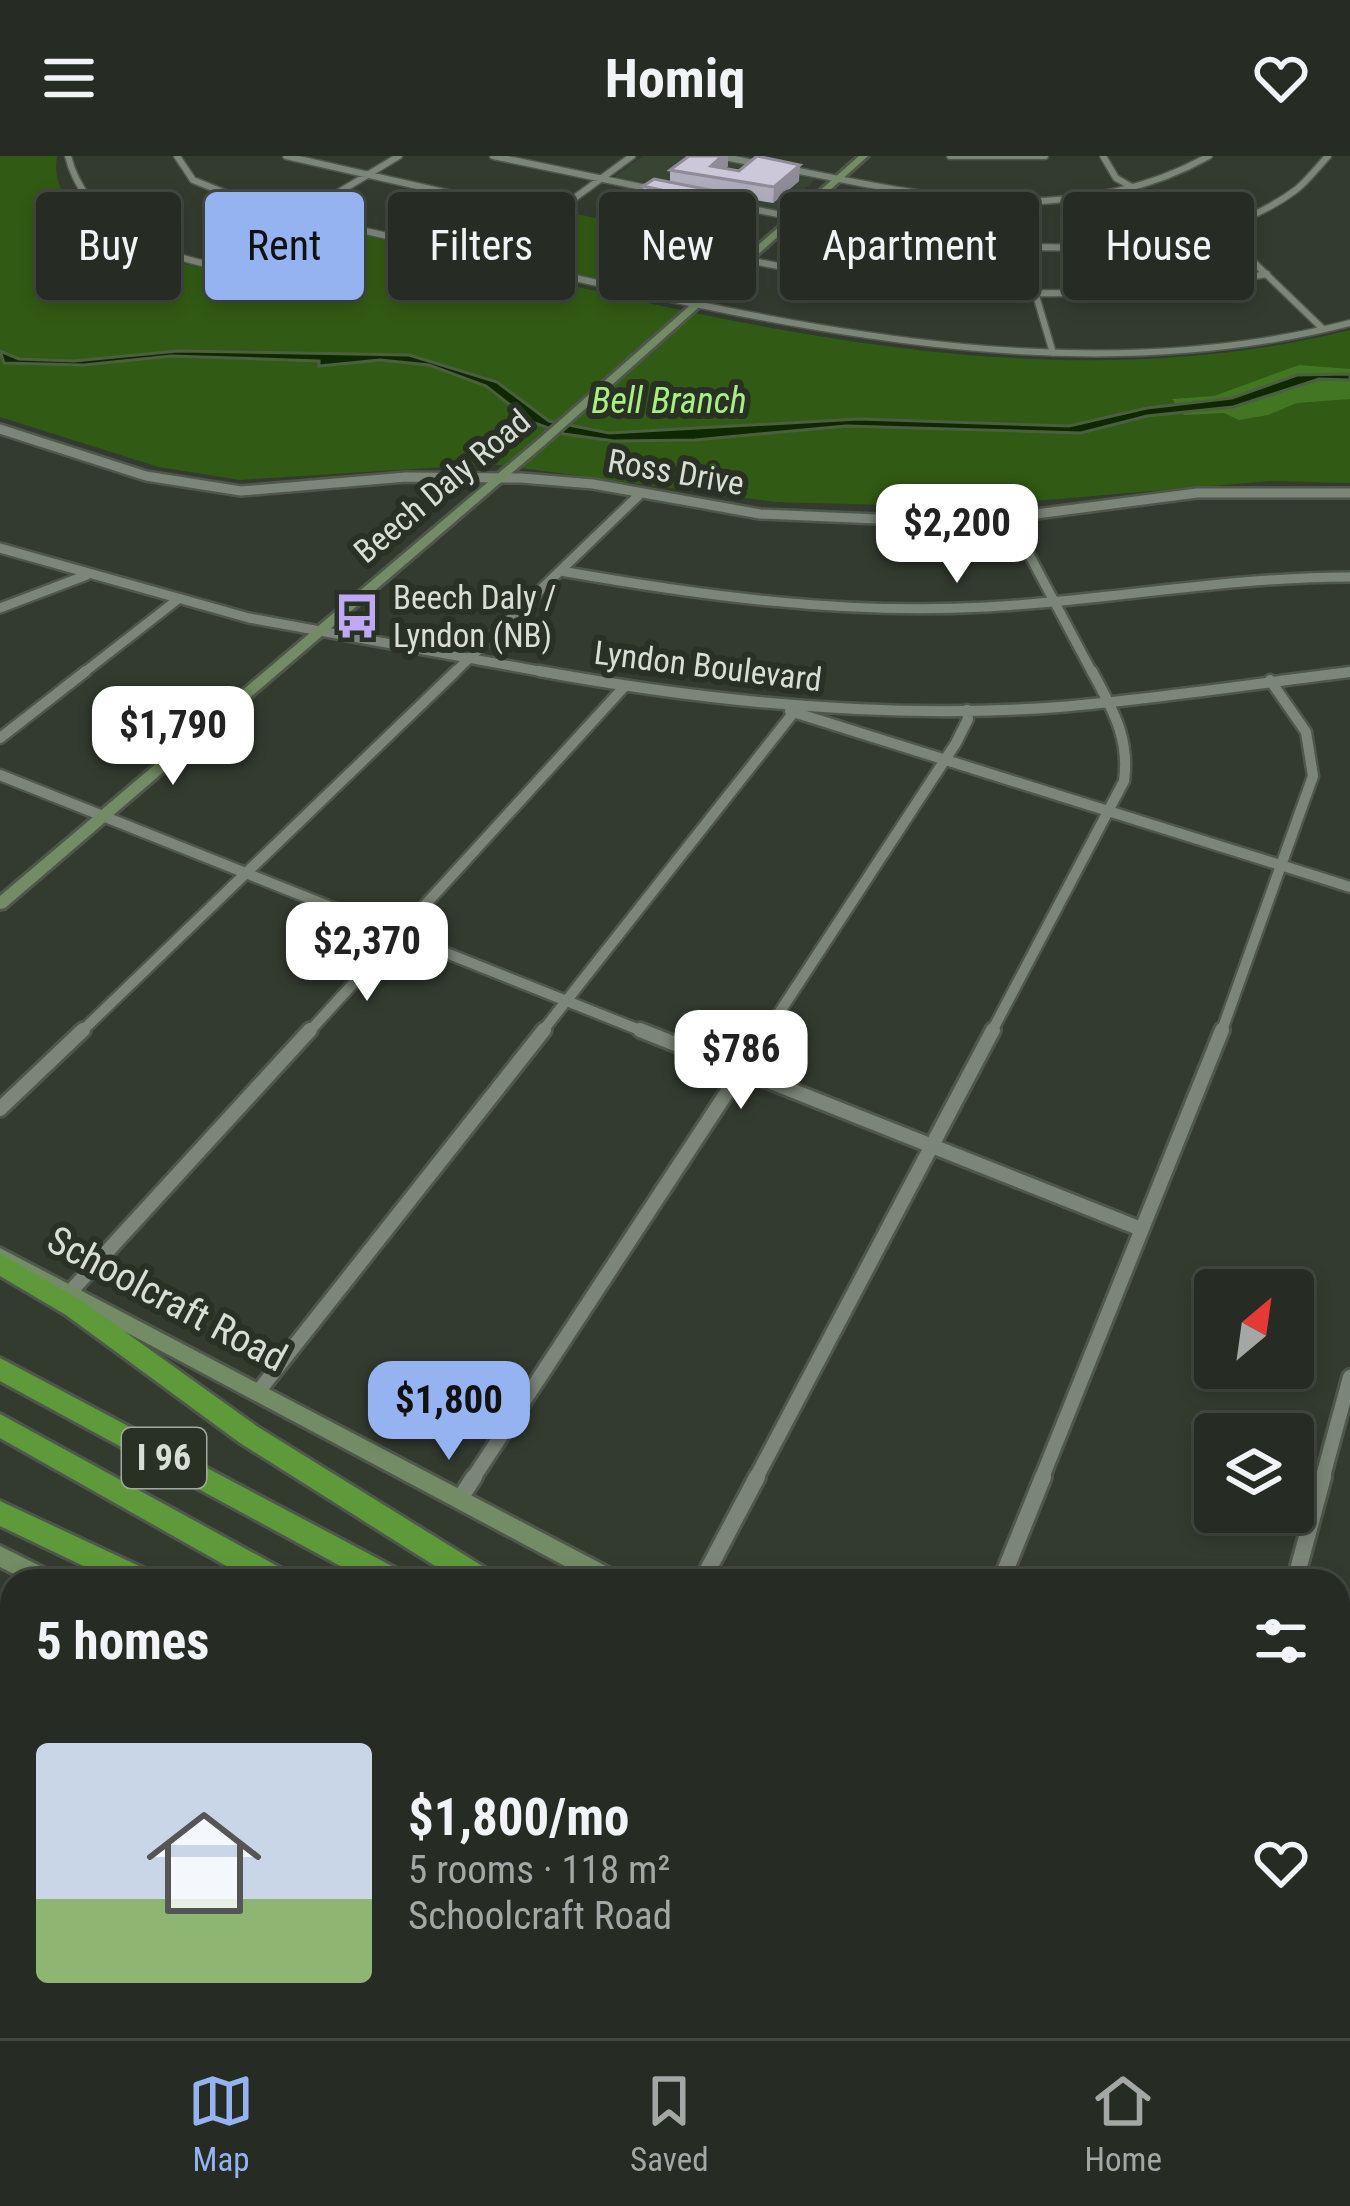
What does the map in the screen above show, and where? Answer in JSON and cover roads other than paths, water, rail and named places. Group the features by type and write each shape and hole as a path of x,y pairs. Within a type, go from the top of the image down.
{"highway":[{"path":"0,1260 249,1435 464,1569"},
{"name":"I 96","path":"0,1369 372,1569"},
{"name":"I 96","path":"0,1425 258,1569"},
{"path":"0,1513 118,1569"}],"main road":[{"name":"Beech Daly Road","path":"824,192 864,156"},
{"name":"Beech Daly Road","path":"756,253 780,232"},
{"name":"Beech Daly Road","path":"0,904 703,300"},
{"name":"Schoolcraft Road","path":"0,1260 71,1291 591,1569"}],"street":[{"path":"68,156 74,185 93,208 158,248 205,263"},
{"path":"177,156 187,174 219,192"},
{"path":"286,156 433,192"},
{"path":"339,192 399,156"},
{"path":"493,156 669,192"},
{"path":"575,198 632,156"},
{"path":"720,156 910,192"},
{"path":"950,156 1045,156"},
{"path":"1103,156 1106,169 1141,192"},
{"path":"1039,198 1134,188 1178,174 1210,156"},
{"path":"1254,210 1283,199 1310,181 1328,156"},
{"path":"1254,262 1323,329"},
{"path":"1039,297 1140,294 1267,274"},
{"path":"575,278 876,341 1053,353 1199,347 1350,323"},
{"path":"1037,300 1053,353"},
{"name":"Ross Drive","path":"0,429 146,476 222,490 422,477 553,480 793,516 900,520 1008,515 1197,494 1350,493"},
{"path":"0,1109 640,494"},
{"path":"708,1569 1124,781 1128,754 1108,703 1008,515"},
{"name":"Lyndon Boulevard","path":"0,548 177,600 318,631 624,687 771,705 968,710 1108,703 1350,672"},
{"path":"561,572 659,590 786,604 898,609 1054,602 1244,580 1350,577"},
{"path":"0,608 87,575"},
{"path":"0,738 177,600"},
{"path":"1006,1569 1311,793 1315,758 1304,723 1270,680"},
{"path":"71,1291 624,687"},
{"path":"771,705 1350,886"},
{"path":"459,1500 946,759 962,734 968,710"},
{"path":"258,1392 794,712"},
{"path":"0,775 1142,1229"},
{"path":"1297,1569 1350,1377"}],"place":[{"name":"Beech Daly / Lyndon (NB)","path":"357,616"}],"water label":[{"name":"Bell Branch","path":"669,401"}]}
